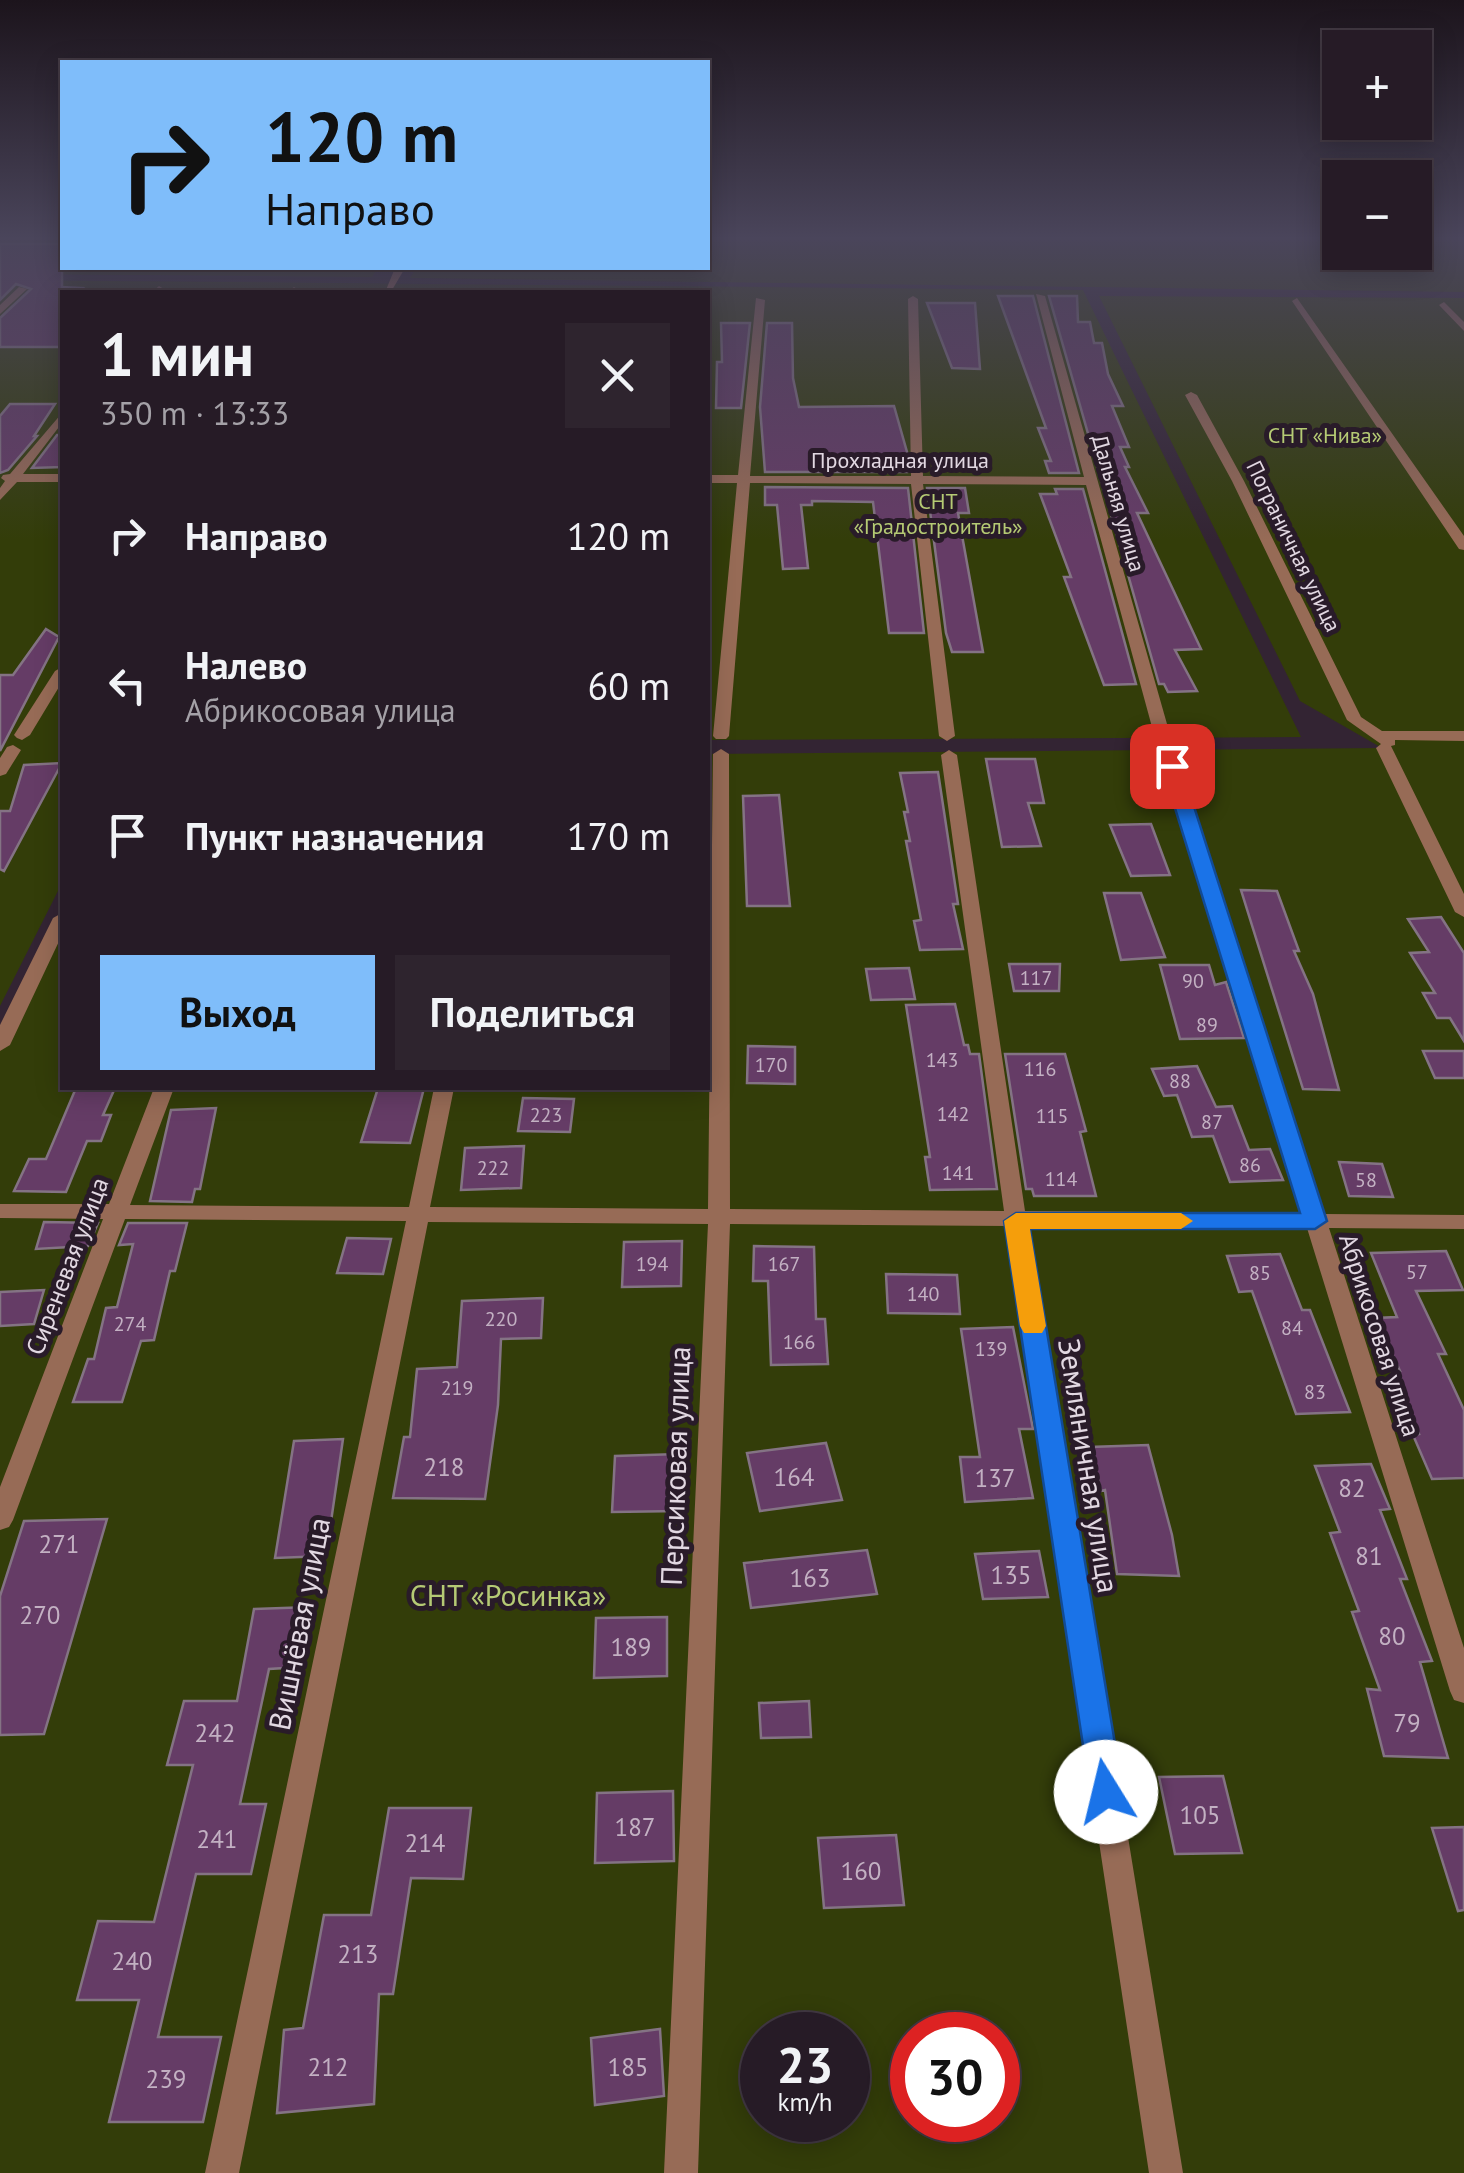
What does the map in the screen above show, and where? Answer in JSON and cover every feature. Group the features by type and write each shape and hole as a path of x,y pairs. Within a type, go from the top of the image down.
{"street":[{"name":"Персиковая улица","path":"681,2173 718,1217 721,744 757,338"},
{"path":"914,338 917,481 946,728"},
{"name":"Дальняя улица","path":"1052,338 1165,744"},
{"path":"1321,338 1464,546"},
{"name":"Пограничная улица","path":"1190,394 1238,481 1355,720 1385,742"},
{"path":"0,496 60,419"},
{"path":"0,478 60,478"},
{"name":"Прохладная улица","path":"710,479 1092,480"},
{"path":"0,771 60,674"},
{"path":"1464,736 1385,742 1464,912"},
{"name":"Абрикосовая улица","path":"1165,744 1464,1691"},
{"name":"Земляничная улица","path":"950,762 1016,1221 1166,2173"},
{"path":"0,1045 60,922"},
{"name":"Сиреневая улица","path":"0,1520 163,1090"},
{"name":"Вишнёвая улица","path":"222,2173 444,1090"},
{"path":"0,1211 1464,1222"}],"green space":[{"name":"СНТ «Градостроитель»","path":"0,338 60,338 60,887 0,1006"},
{"name":"СНТ «Градостроитель»","path":"710,338 1107,338 1301,737 710,740"},
{"name":"СНТ «Росинка»","path":"1120,338 1464,338 1464,2173 0,2173 0,1045 60,922 60,1090 710,1090 710,754 1382,748 1300,701"}],"building":[{"path":"0,338 60,338 60,347 0,347"},
{"path":"721,338 748,338 741,408 716,408 717,362 722,362"},
{"path":"766,338 792,338 793,378 799,407 894,406 907,452 907,472 765,472 760,407"},
{"path":"941,338 978,338 980,369 952,368"},
{"path":"1013,338 1044,338 1079,473 1049,473 1045,461 1051,461 1038,428 1046,428"},
{"path":"1061,338 1093,338 1094,343 1102,343 1108,374 1123,406 1112,406 1129,447 1120,447 1129,467 1125,467 1148,513 1137,513 1201,649 1175,650 1197,691 1168,692 1164,684 1159,684"},
{"path":"10,404 55,404 37,436 8,470 0,473 0,416"},
{"path":"57,435 60,435 60,467 32,468"},
{"path":"765,487 908,488 924,633 889,633 873,502 812,501 812,505 801,505 808,568 783,569 777,505 765,505"},
{"path":"927,488 965,488 969,513 958,513 983,652 952,652 946,633"},
{"path":"1055,489 1083,489 1136,684 1104,685 1064,577 1071,577 1040,494 1057,494"},
{"path":"46,629 59,637 0,751 0,675 13,675"},
{"path":"986,759 1035,759 1044,803 1028,803 1041,846 1002,847"},
{"path":"60,763 4,871 0,869 0,811 10,811 24,765"},
{"path":"938,772 958,904 953,904 963,949 920,950 914,921 921,920 906,841 910,841 904,812 908,812 900,773"},
{"path":"779,795 790,906 747,906 743,796"},
{"path":"1151,824 1170,875 1131,876 1110,825"},
{"path":"1241,890 1277,891 1299,951 1294,951 1313,994 1339,1090 1303,1089"},
{"path":"1104,893 1141,893 1165,957 1121,960"},
{"path":"1441,917 1464,953 1464,1041 1450,1018 1437,1018 1423,993 1435,993 1410,953 1429,952 1408,919"},
{"path":"1009,964 1060,964 1059,991 1014,991"},
{"path":"1160,965 1209,965 1215,985 1226,982 1244,1038 1180,1039"},
{"path":"909,968 915,999 871,1000 866,969"},
{"path":"955,1004 964,1045 968,1045 970,1054 979,1054 997,1189 930,1190 925,1157 930,1157 906,1005"},
{"path":"748,1046 795,1047 795,1084 747,1083"},
{"path":"1423,1051 1464,1051 1464,1078 1435,1078"},
{"path":"1005,1054 1065,1054 1086,1131 1080,1132 1096,1196 1034,1196 1032,1189 1026,1189"},
{"path":"1197,1066 1216,1107 1232,1106 1249,1150 1270,1149 1283,1180 1230,1182 1213,1136 1192,1137 1177,1095 1164,1096 1152,1069"},
{"path":"75,1090 114,1090 103,1115 111,1115 101,1141 87,1141 66,1192 14,1191 29,1159 46,1159"},
{"path":"377,1090 423,1090 410,1143 361,1142"},
{"path":"523,1098 574,1099 570,1132 518,1131"},
{"path":"216,1108 200,1189 195,1189 192,1202 150,1201 171,1110"},
{"path":"524,1146 521,1188 461,1190 465,1148"},
{"path":"1339,1162 1382,1164 1393,1197 1349,1196"},
{"path":"44,1222 98,1223 88,1246 36,1249"},
{"path":"128,1223 187,1223 175,1271 170,1271 154,1340 141,1341 122,1402 73,1402 88,1359 94,1359 106,1308 117,1307 133,1244 119,1245"},
{"path":"347,1238 391,1239 383,1274 337,1273"},
{"path":"682,1241 681,1286 622,1287 624,1242"},
{"path":"754,1246 814,1247 816,1319 825,1319 828,1364 771,1365 768,1281 753,1281"},
{"path":"1446,1251 1463,1290 1416,1291 1446,1354 1438,1354 1464,1410 1464,1478 1432,1479 1413,1435 1419,1434 1392,1372 1400,1371 1376,1318 1397,1317 1371,1253"},
{"path":"1280,1254 1302,1310 1310,1310 1350,1412 1296,1414 1252,1291 1239,1292 1227,1256"},
{"path":"886,1274 957,1275 960,1314 888,1313"},
{"path":"44,1290 34,1324 0,1326 0,1292"},
{"path":"543,1298 541,1338 501,1339 498,1405 485,1499 393,1498 404,1437 410,1437 417,1369 457,1367 462,1301"},
{"path":"1013,1327 1033,1429 1019,1429 1033,1498 965,1502 960,1457 980,1457 961,1329"},
{"path":"343,1439 326,1556 275,1558 294,1441"},
{"path":"826,1443 842,1500 760,1511 747,1453"},
{"path":"1148,1445 1179,1576 1117,1574 1105,1490 1101,1491 1090,1447"},
{"path":"679,1454 679,1511 612,1512 615,1456"},
{"path":"1371,1464 1390,1509 1380,1510 1407,1579 1400,1579 1432,1661 1420,1662 1448,1758 1384,1756 1367,1689 1380,1690 1352,1612 1359,1611 1330,1533 1340,1532 1315,1466"},
{"path":"107,1519 44,1734 0,1735 0,1596 24,1521"},
{"path":"867,1550 877,1594 751,1608 744,1563"},
{"path":"1039,1551 1048,1597 983,1599 975,1554"},
{"path":"310,1607 301,1667 269,1669 240,1804 266,1804 251,1874 196,1874 158,2037 221,2037 203,2122 109,2122 139,2000 77,2000 98,1921 154,1922 193,1765 167,1765 184,1701 237,1701 254,1609"},
{"path":"667,1617 667,1676 594,1678 596,1618"},
{"path":"809,1701 811,1737 761,1738 759,1703"},
{"path":"1223,1776 1242,1853 1175,1854 1159,1777"},
{"path":"673,1791 674,1861 595,1863 597,1793"},
{"path":"389,1808 471,1808 463,1879 411,1878 393,1994 379,1994 374,2104 277,2113 284,2030 303,2028 324,1915 371,1915"},
{"path":"1464,1827 1464,1910 1458,1911 1432,1828"},
{"path":"896,1835 904,1905 824,1908 818,1838"},
{"path":"660,2029 664,2096 595,2105 591,2038"}],"slow traffic":[{"path":"1033,1326 1016,1221 1181,1221"}],"route":[{"path":"1106,1792 1016,1221 1315,1221 1172,766"}],"park label":[{"name":"СНТ «Нива»","path":"1325,435"}]}
